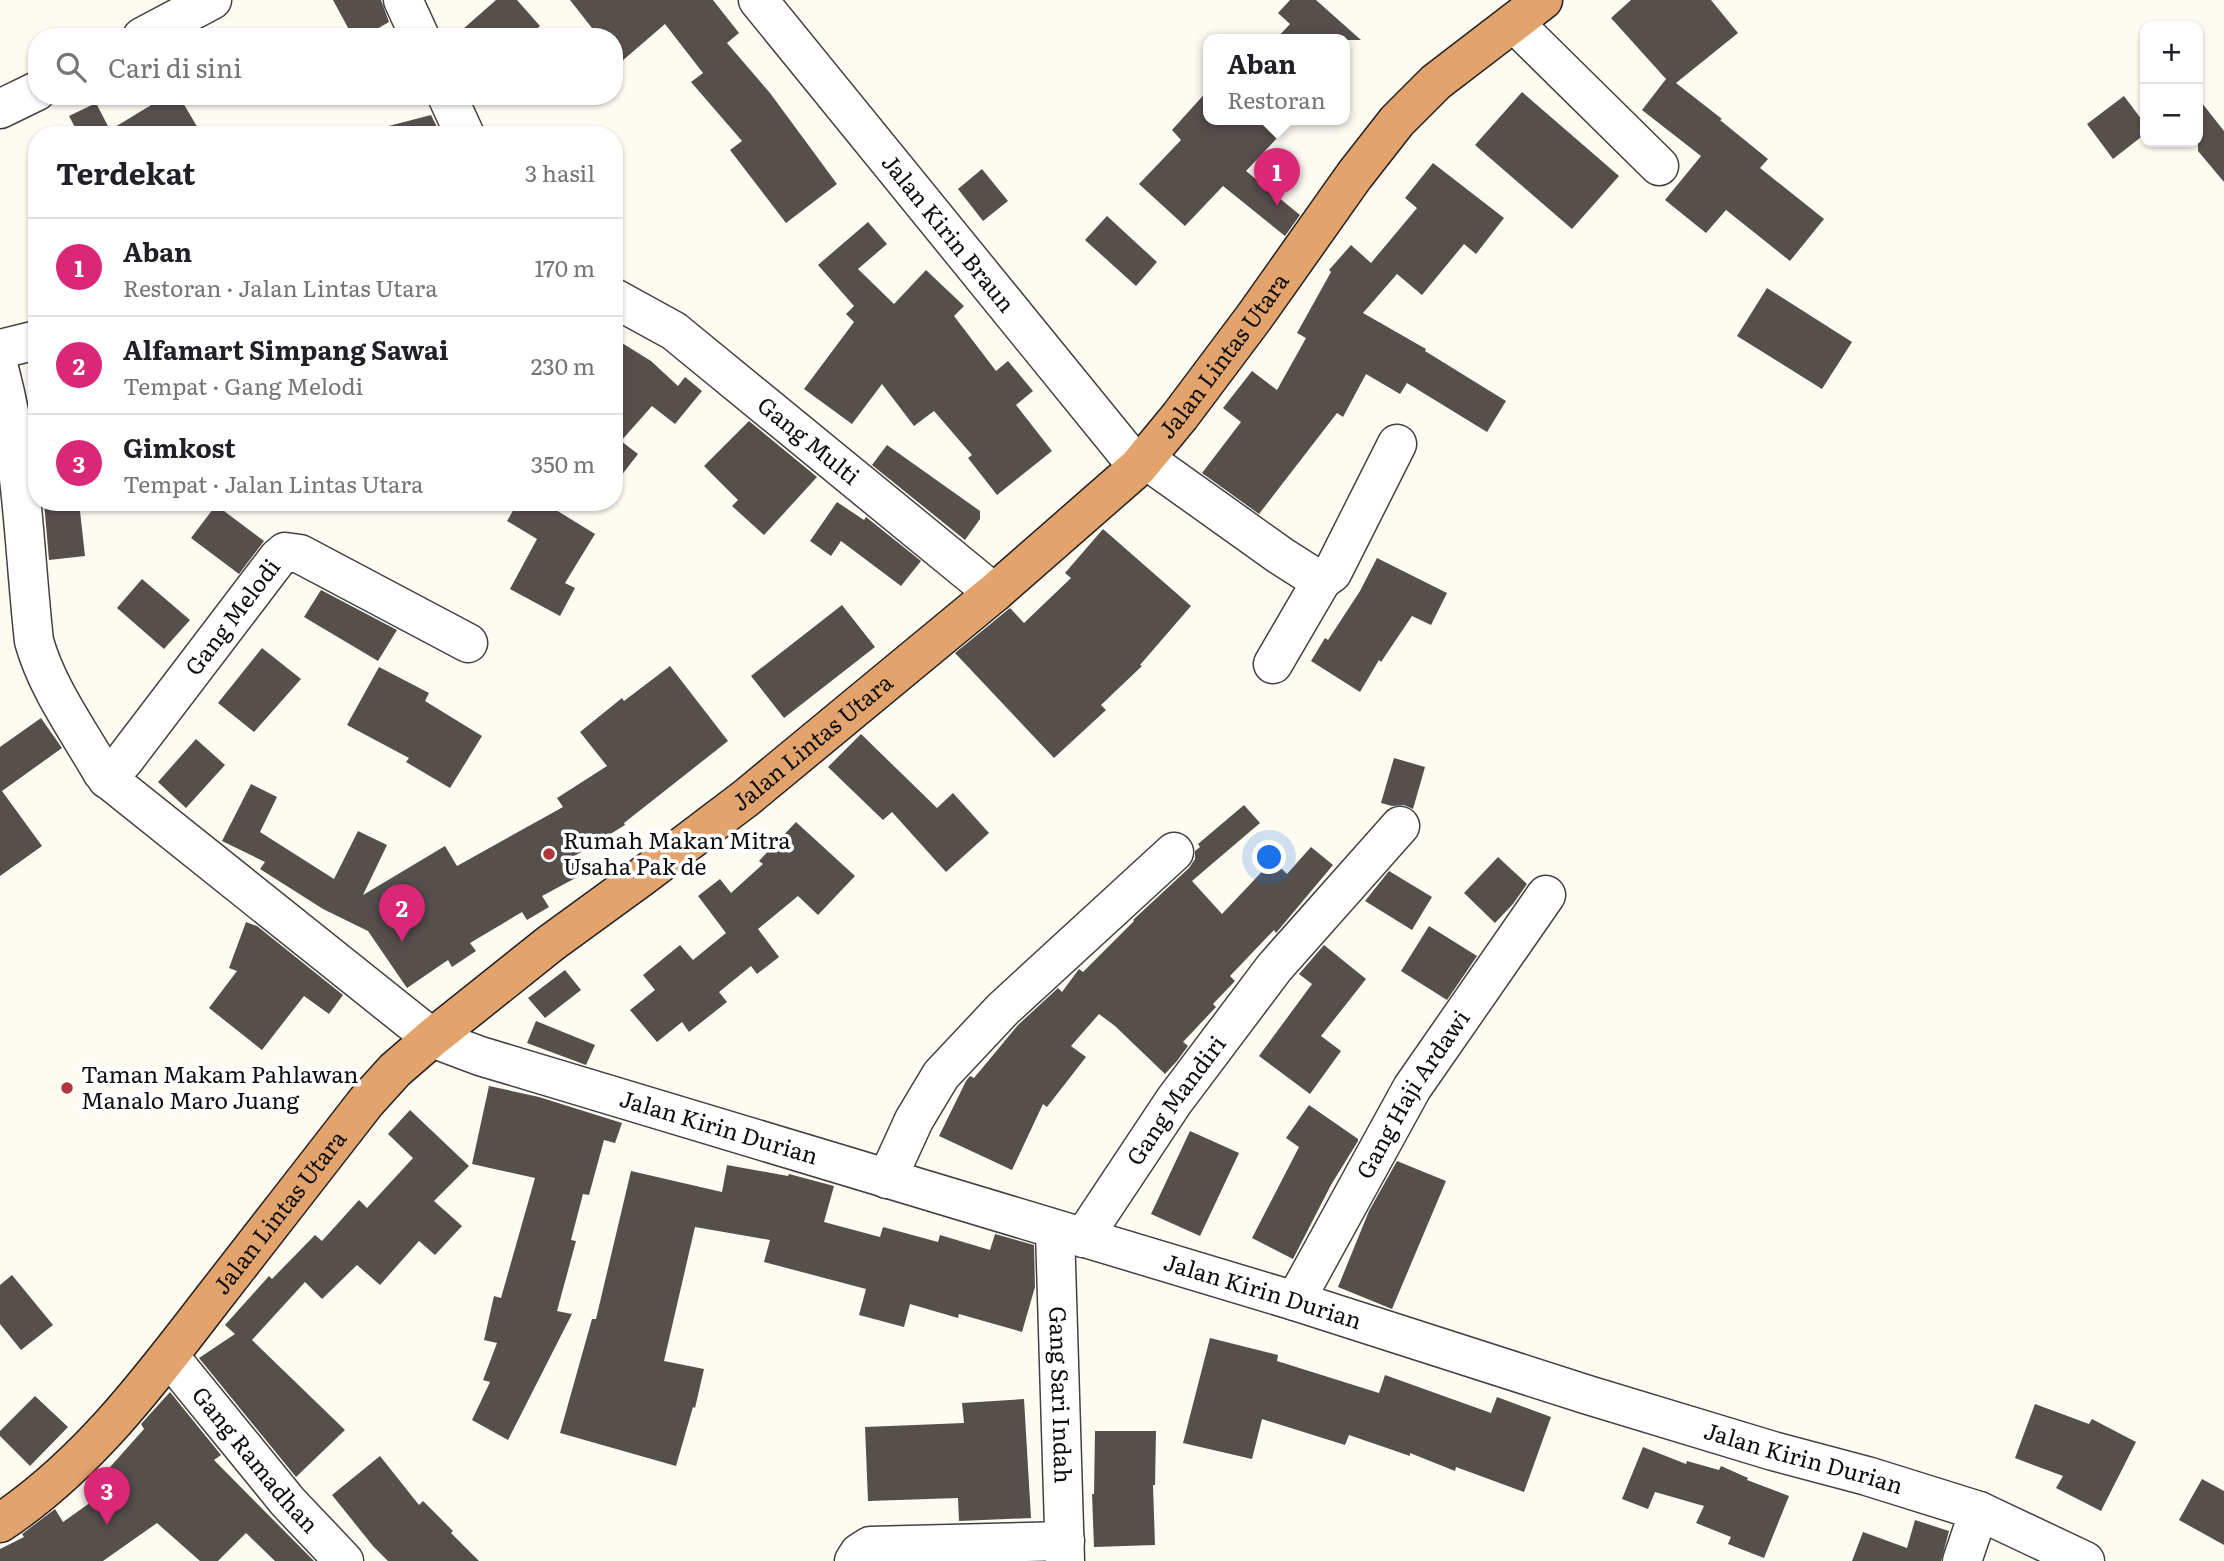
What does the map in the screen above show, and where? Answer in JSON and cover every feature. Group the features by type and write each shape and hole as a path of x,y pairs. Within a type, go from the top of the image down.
{"highway":[{"name":"Jalan Lintas Utara","path":"0,1523 19,1511 59,1477 117,1418 169,1356 366,1102 395,1070 551,943 746,798 995,593 1142,463 1247,327 1354,176 1397,121 1436,82 1529,11"}],"street":[{"path":"159,28 212,0"},
{"path":"403,0 416,28"},
{"name":"Jalan Kirin Braun","path":"758,0 1142,463 1281,556 1322,580"},
{"path":"1529,11 1659,166"},
{"path":"0,109 28,95"},
{"path":"451,105 461,126"},
{"name":"Gang Multi","path":"623,303 674,331 995,593"},
{"path":"0,349 28,342"},
{"path":"0,372 8,402 21,495 34,641 54,690 105,775 432,1038"},
{"path":"1273,664 1322,580 1332,573 1397,444"},
{"name":"Gang Melodi","path":"105,775 125,759 285,552 300,554 468,643"},
{"name":"Gang Mandiri","path":"1069,1234 1174,1101 1273,968 1400,826"},
{"path":"887,1180 914,1120 941,1075 1003,1009 1174,852"},
{"name":"Gang Haji Ardawi","path":"1295,1301 1412,1088 1546,895"},
{"name":"Jalan Kirin Durian","path":"432,1038 480,1056 1295,1301 1601,1399 1979,1511 2085,1561"},
{"name":"Gang Sari Indah","path":"1065,1551 1069,1234"},
{"name":"Gang Ramadhan","path":"169,1356 288,1503 344,1561"},
{"path":"1962,1561 1979,1511"},
{"path":"854,1561 859,1553 870,1546 1065,1551"}],"building":[{"path":"333,0 381,0 389,22 379,28 348,28"},
{"path":"496,0 517,0 540,26 538,28 464,28"},
{"path":"570,0 713,0 739,33 727,43 770,93 837,184 786,223 730,150 742,141 691,82 703,73 665,24 623,60 623,28 592,28"},
{"path":"1290,0 1316,0 1361,40 1350,40 1350,34 1281,34 1290,24 1278,13"},
{"path":"1631,0 1711,0 1738,33 1676,83 1768,159 1760,168 1824,219 1790,261 1726,210 1706,233 1665,200 1701,156 1642,110 1666,79 1611,18"},
{"path":"1522,92 1619,176 1572,229 1475,145"},
{"path":"1203,96 1203,125 1289,125 1246,171 1300,215 1285,236 1223,186 1185,226 1139,184 1181,140 1172,130"},
{"path":"2124,96 2140,117 2140,138 2113,159 2087,124"},
{"path":"2203,104 2224,131 2224,182 2198,151 2198,147 2203,147"},
{"path":"97,105 108,126 74,126 69,116"},
{"path":"151,105 184,105 197,126 117,126"},
{"path":"431,115 436,126 389,126"},
{"path":"1433,163 1504,218 1476,254 1464,244 1422,295 1397,274 1363,313 1426,349 1425,351 1506,401 1487,432 1407,383 1400,394 1366,374 1343,417 1337,413 1259,514 1202,473 1241,422 1223,408 1252,371 1277,390 1306,338 1297,333 1331,272 1329,270 1351,245 1371,263 1417,208 1405,198"},
{"path":"982,169 1008,201 983,221 958,189"},
{"path":"1107,216 1157,262 1136,286 1085,240"},
{"path":"868,222 887,244 858,269 894,304 926,270 964,306 954,316 996,371 1008,361 1033,391 1016,405 1052,451 997,495 968,458 972,455 934,411 914,426 882,384 852,424 804,389 854,322 846,314 854,306 818,265"},
{"path":"1767,288 1852,342 1822,389 1737,336"},
{"path":"623,344 651,361 678,386 685,377 702,391 675,424 652,406 623,439"},
{"path":"749,421 817,477 764,535 732,506 738,500 704,466"},
{"path":"623,443 638,454 623,473"},
{"path":"887,445 980,511 980,519 965,540 872,465"},
{"path":"837,502 864,520 866,517 921,561 901,586 841,541 831,556 810,541"},
{"path":"45,511 80,511 85,556 49,560"},
{"path":"211,511 224,511 264,541 239,574 191,538"},
{"path":"513,511 558,511 595,534 565,583 575,588 560,616 510,589 537,539 507,521"},
{"path":"1103,529 1191,606 1140,665 1142,666 1101,705 1106,710 1054,758 955,653 1010,608 1024,623 1071,578 1065,573"},
{"path":"1377,558 1447,593 1431,625 1412,616 1381,662 1379,660 1360,692 1311,661 1360,591"},
{"path":"142,579 190,620 164,649 117,608"},
{"path":"321,590 397,630 378,661 304,617"},
{"path":"842,605 875,647 784,718 751,676"},
{"path":"262,648 301,679 254,732 218,703"},
{"path":"670,666 728,741 624,823 625,825 573,857 583,874 542,896 549,907 527,920 522,912 470,943 476,951 452,967 448,960 407,988 368,931 323,909 260,869 265,862 222,841 251,784 277,797 260,832 334,879 358,831 387,845 363,895 445,846 457,866 563,807 557,798 607,766 580,732 622,698 624,701"},
{"path":"379,667 429,693 425,701 482,736 450,788 406,762 409,758 347,725"},
{"path":"41,718 62,748 2,791 42,846 0,876 0,747"},
{"path":"861,734 937,808 953,793 989,833 946,872 892,812 883,820 828,767"},
{"path":"196,739 225,765 186,808 158,782"},
{"path":"1394,758 1425,767 1413,809 1404,805 1381,803"},
{"path":"1244,805 1260,823 1192,881 1222,914 1273,860 1287,874 1311,847 1333,865 1276,933 1274,930 1230,976 1235,981 1213,1004 1216,1007 1183,1042 1188,1046 1177,1061 1165,1074 1099,1014 1071,1046 1086,1057 1047,1107 1043,1104 1012,1170 939,1136 970,1076 974,1078 1018,1025 1058,988 1062,992 1079,969 1083,972 1133,920 1189,868 1195,859 1195,851 1200,847 1198,844"},
{"path":"796,822 855,876 818,915 798,896 758,929 779,957 757,974 751,966 719,992 727,1002 689,1032 682,1022 657,1042 630,1010 655,990 643,975 680,945 693,960 726,933 698,896 720,879 731,893 763,864 759,861"},
{"path":"1498,857 1527,884 1495,923 1464,893"},
{"path":"1389,871 1432,897 1412,930 1365,901"},
{"path":"246,922 257,926 343,995 329,1014 304,996 262,1050 209,1008 237,971 229,968"},
{"path":"1429,926 1477,956 1447,1000 1401,971"},
{"path":"1324,945 1366,979 1321,1036 1341,1051 1310,1094 1259,1056 1312,984 1299,974"},
{"path":"565,970 581,990 545,1018 528,998"},
{"path":"536,1021 595,1045 586,1065 527,1043"},
{"path":"489,1086 539,1097 622,1123 615,1143 604,1140 589,1195 583,1194 571,1240 576,1241 557,1311 572,1314 508,1440 472,1420 490,1382 483,1380 497,1343 484,1340 494,1296 501,1298 535,1178 472,1164"},
{"path":"1309,1105 1358,1141 1331,1185 1293,1259 1252,1238 1299,1147 1286,1138"},
{"path":"410,1110 469,1166 434,1201 462,1226 435,1255 419,1241 380,1285 357,1265 322,1299 305,1282 252,1340 345,1430 296,1477 199,1358 235,1334 225,1325 269,1276 272,1279 315,1235 322,1241 359,1200 367,1208 413,1158 388,1134"},
{"path":"1190,1131 1239,1153 1200,1236 1151,1214"},
{"path":"1397,1161 1446,1181 1392,1309 1338,1287 1369,1211"},
{"path":"727,1165 788,1176 789,1174 834,1186 824,1222 880,1237 883,1227 938,1242 940,1235 990,1250 995,1234 1034,1245 1035,1287 1022,1332 959,1314 958,1318 910,1304 904,1327 859,1315 866,1289 764,1262 770,1240 695,1227 664,1361 704,1369 695,1408 693,1407 676,1466 560,1433 592,1319 596,1319 631,1171 722,1192"},
{"path":"12,1275 53,1325 21,1350 0,1324 0,1285"},
{"path":"1210,1338 1278,1355 1277,1361 1379,1393 1385,1375 1491,1413 1497,1397 1551,1417 1524,1492 1456,1467 1455,1471 1410,1453 1410,1456 1349,1435 1345,1445 1262,1419 1252,1459 1183,1443"},
{"path":"170,1392 221,1455 214,1460 314,1561 275,1561 246,1533 218,1561 200,1561 157,1523 103,1561 0,1561 0,1549 24,1537 22,1534 55,1509 63,1522 115,1485 103,1475 144,1429 141,1424"},
{"path":"35,1396 68,1427 30,1466 0,1436 0,1431"},
{"path":"1024,1399 1031,1518 959,1521 958,1498 868,1501 865,1427 964,1423 962,1403"},
{"path":"2035,1404 2089,1424 2092,1419 2136,1442 2101,1511 2056,1488 2063,1476 2015,1458"},
{"path":"1095,1431 1156,1431 1153,1485 1155,1545 1094,1547 1092,1494"},
{"path":"1643,1447 1686,1464 1687,1461 1719,1470 1721,1466 1748,1478 1747,1480 1789,1496 1764,1558 1728,1544 1731,1537 1696,1523 1704,1506 1655,1492 1648,1509 1622,1499"},
{"path":"380,1456 419,1505 423,1501 479,1561 388,1561 373,1546 332,1495"},
{"path":"2202,1479 2224,1491 2224,1545 2179,1520"},
{"path":"1915,1520 1949,1531 1941,1561 1852,1561 1863,1532 1907,1548"}],"place":[{"name":"Aban","path":"1277,206"},
{"name":"Rumah Makan Mitra Usaha Pak de","path":"549,854"},
{"name":"Alfamart Simpang Sawai","path":"402,942"},
{"name":"Taman Makam Pahlawan Manalo Maro Juang","path":"67,1088"},
{"name":"Gimkost","path":"107,1525"}]}
